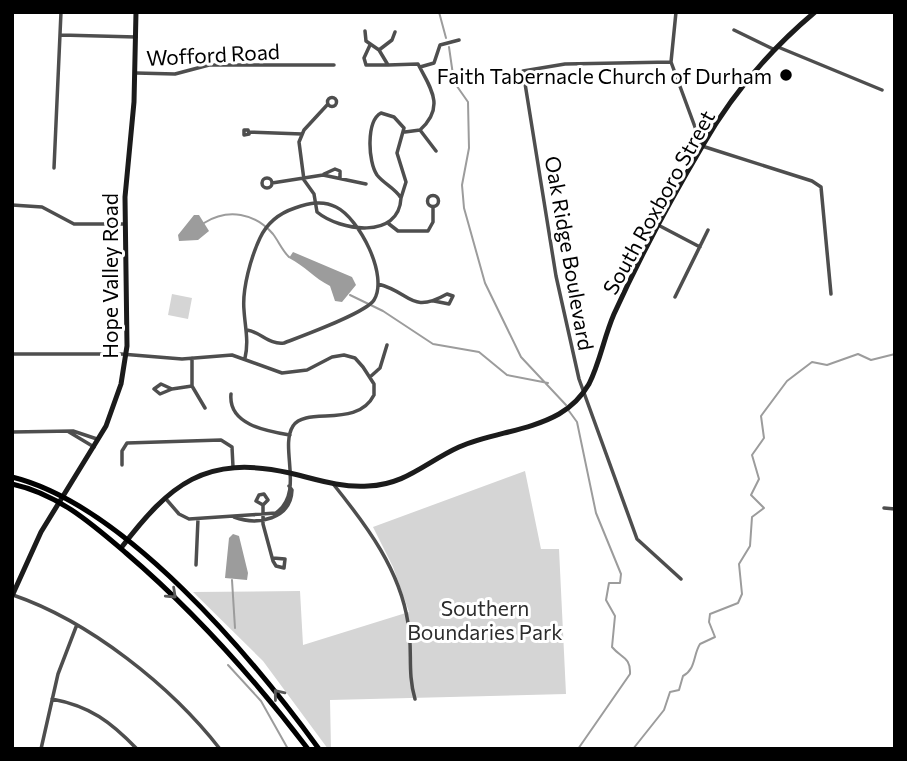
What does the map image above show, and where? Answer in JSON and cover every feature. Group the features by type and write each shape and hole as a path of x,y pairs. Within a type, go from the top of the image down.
{"main road":[{"path":"12,477 62,499 126,541 223,632 263,676 319,749"},
{"path":"12,484 62,499 121,548 216,638 308,749"}],"street":[{"path":"54,169 61,12"},
{"name":"Hope Valley Road","path":"13,595 32,550 94,448 118,396 126,354 125,224 136,73 136,12"},
{"path":"676,12 671,62 702,146 812,181 821,187 831,294"},
{"name":"South Roxboro Street","path":"583,392 614,316 702,146 744,86 815,12"},
{"path":"734,30 882,90"},
{"path":"365,31 370,45 379,50 388,65"},
{"path":"379,50 393,40 395,32"},
{"path":"61,35 136,37"},
{"path":"420,67 434,63 439,46 459,40"},
{"path":"370,45 364,58 366,65 415,63 420,67 434,97 431,114 420,130"},
{"name":"Oak Ridge Boulevard","path":"671,62 565,64 523,71 566,328 583,392 637,539 681,579"},
{"name":"Wofford Road","path":"136,73 175,74 209,65 334,65"},
{"path":"328,104 302,134 299,151 304,180 314,194 314,203 320,215 372,228 389,224 399,211 405,182 397,153 405,131"},
{"path":"401,198 380,179 372,164 374,120 378,114 388,114 399,121 405,131"},
{"path":"405,131 420,130"},
{"path":"420,130 436,151"},
{"path":"249,132 302,134"},
{"path":"272,183 304,180 335,169 340,171 340,178"},
{"path":"323,175 366,184"},
{"path":"245,358 247,330 244,299 261,235 282,213 314,203 336,207 354,225 371,252 378,284 375,298 364,309 284,343 275,343 247,330"},
{"path":"12,205 42,207 74,224 125,224"},
{"path":"389,224 398,231 428,231 433,222 433,208"},
{"path":"660,226 700,247"},
{"path":"675,297 708,230"},
{"path":"378,284 414,303 434,301 449,304 453,296 447,294 434,301"},
{"path":"370,377 378,371 387,345"},
{"path":"12,355 126,354 192,358 227,355 245,358 270,371 288,373 307,370 332,357 344,355 358,361 370,377 374,395 364,408 328,418 304,418 293,425 290,435 291,473 281,509 263,516 198,519 184,517 164,497"},
{"path":"192,358 192,386 205,408"},
{"path":"172,389 192,386"},
{"path":"121,548 164,497 194,477 233,467 291,473 332,483 366,487 402,480 459,447 554,416 583,392"},
{"path":"231,394 231,406 237,415 264,431 290,435"},
{"path":"12,432 82,433 98,440"},
{"path":"69,432 94,448"},
{"path":"122,465 121,451 127,443 221,440 232,447 233,467"},
{"path":"332,483 368,529 400,593 409,626 408,673 415,699"},
{"path":"263,505 273,558"},
{"path":"884,508 895,509"},
{"path":"196,565 198,519"},
{"path":"13,595 39,605 151,676 181,702 220,749"},
{"path":"41,749 61,664 76,627"},
{"path":"52,699 94,712 112,723 134,748"}],"green space":[{"path":"172,294 192,298 188,319 168,315"},
{"name":"Southern Boundaries Park","path":"525,471 541,549 559,549 566,694 330,700 331,749 328,749 263,661 193,592 300,591 303,645 409,612 393,567 373,527"}],"shaded area":[{"path":"194,215 199,215 209,231 198,240 179,241 178,235"},
{"path":"293,252 352,277 356,285 342,302 335,301 330,286 289,258"},
{"path":"233,534 239,536 248,573 247,580 225,578 229,538"}],"waterway":[{"path":"439,12 446,38"},
{"path":"449,47 454,82 468,102 469,148 462,185 464,208 485,283 521,357 566,405"},
{"path":"204,223 222,215 250,217 273,234 289,257"},
{"path":"350,295 383,311 433,344 479,352 507,375 548,383"},
{"path":"633,749 664,710 670,692 679,690 683,676 692,666 700,644 715,637 709,622 710,614 738,603 742,594 739,564 750,546 752,517 764,508 751,495 759,479 752,455 764,438 761,416 787,381 812,362 827,365 858,354 871,360 895,354"},
{"path":"569,411 577,422 596,513 621,574 620,583 609,583 606,600 615,616 612,647 627,661 630,668 630,674 578,749"},
{"path":"232,580 235,628"},
{"path":"228,665 261,701 288,749"}],"place":[{"name":"Faith Tabernacle Church of Durham","path":"786,75"}]}
